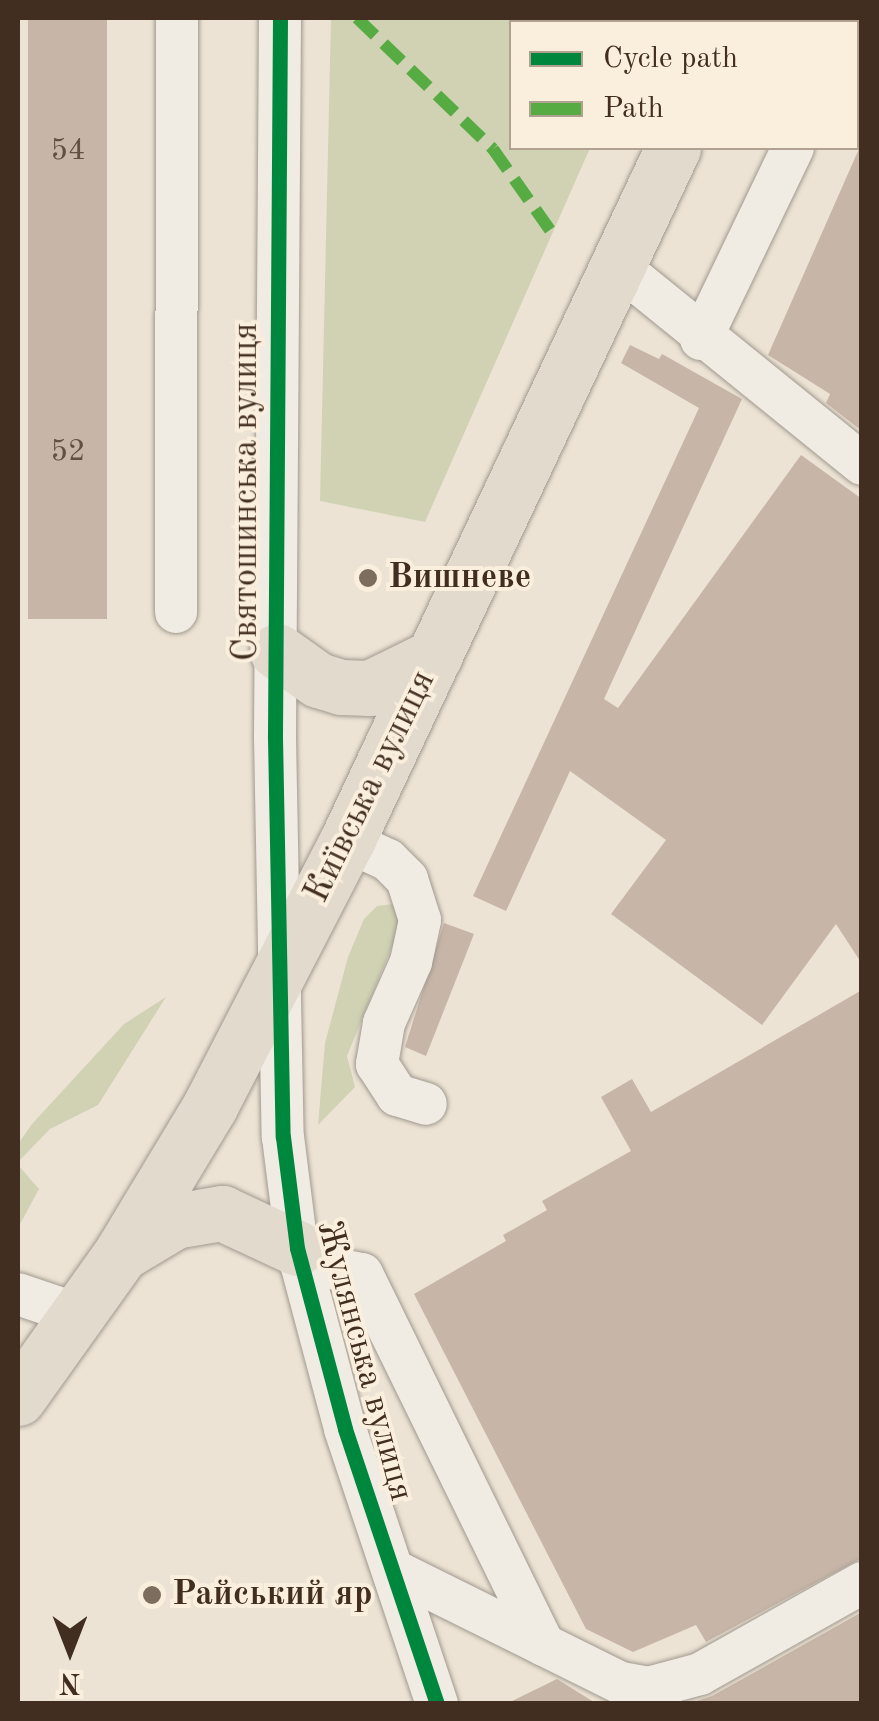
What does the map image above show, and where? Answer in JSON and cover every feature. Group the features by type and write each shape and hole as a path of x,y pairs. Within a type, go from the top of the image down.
{"main road":[{"name":"Київська вулиця","path":"18,1398 122,1252 210,1106 348,841 672,150"},
{"path":"277,651 318,680 341,687 370,688 436,656"},
{"path":"122,1252 175,1221 222,1213 298,1255"}],"street":[{"path":"176,612 177,18"},
{"name":"Святошинська вулиця","path":"280,18 277,651 282,966"},
{"path":"701,339 791,150"},
{"path":"619,268 701,339 862,464"},
{"path":"348,841 388,860 407,879 420,920 411,962 384,1022 377,1064 398,1094 426,1104"},
{"name":"Жулянська вулиця","path":"282,966 283,1137 298,1255 345,1429 438,1704"},
{"path":"298,1255 362,1274 544,1644"},
{"path":"18,1294 76,1314"},
{"path":"395,1571 621,1683 648,1688 700,1674 862,1582"}],"green space":[{"path":"331,18 648,18 509,20 509,150 589,150 425,522 320,501"},
{"path":"395,904 400,927 347,1056 355,1087 318,1125 325,1043 348,957 364,919 377,906"},
{"path":"166,997 98,1105 50,1129 18,1162 18,1144 32,1124 124,1024"},
{"path":"18,1165 39,1189 18,1228"}],"building":[{"path":"28,18 107,18 107,619 28,619"},
{"path":"862,142 862,431 826,403 830,394 768,355"},
{"path":"630,345 659,359 662,354 742,399 604,699 618,708 801,455 862,499 862,964 836,924 762,1025 611,914 666,840 570,771 506,911 473,896 699,408 621,363"},
{"path":"444,923 474,934 426,1056 405,1047"},
{"path":"862,990 862,1558 706,1642 696,1625 633,1652 586,1629 414,1294 506,1241 503,1235 547,1210 542,1201 631,1151 601,1097 632,1079 651,1112"},
{"path":"862,1612 862,1704 687,1704 712,1696"},
{"path":"557,1679 597,1704 506,1704"}],"marked path":[{"path":"357,18 493,149 557,240"}],"cycle path":[{"path":"280,18 275,738 283,1137 297,1248 345,1429 437,1704"}],"place":[{"name":"Вишневе","path":"368,578"},
{"name":"Райський яр","path":"152,1595"}]}
